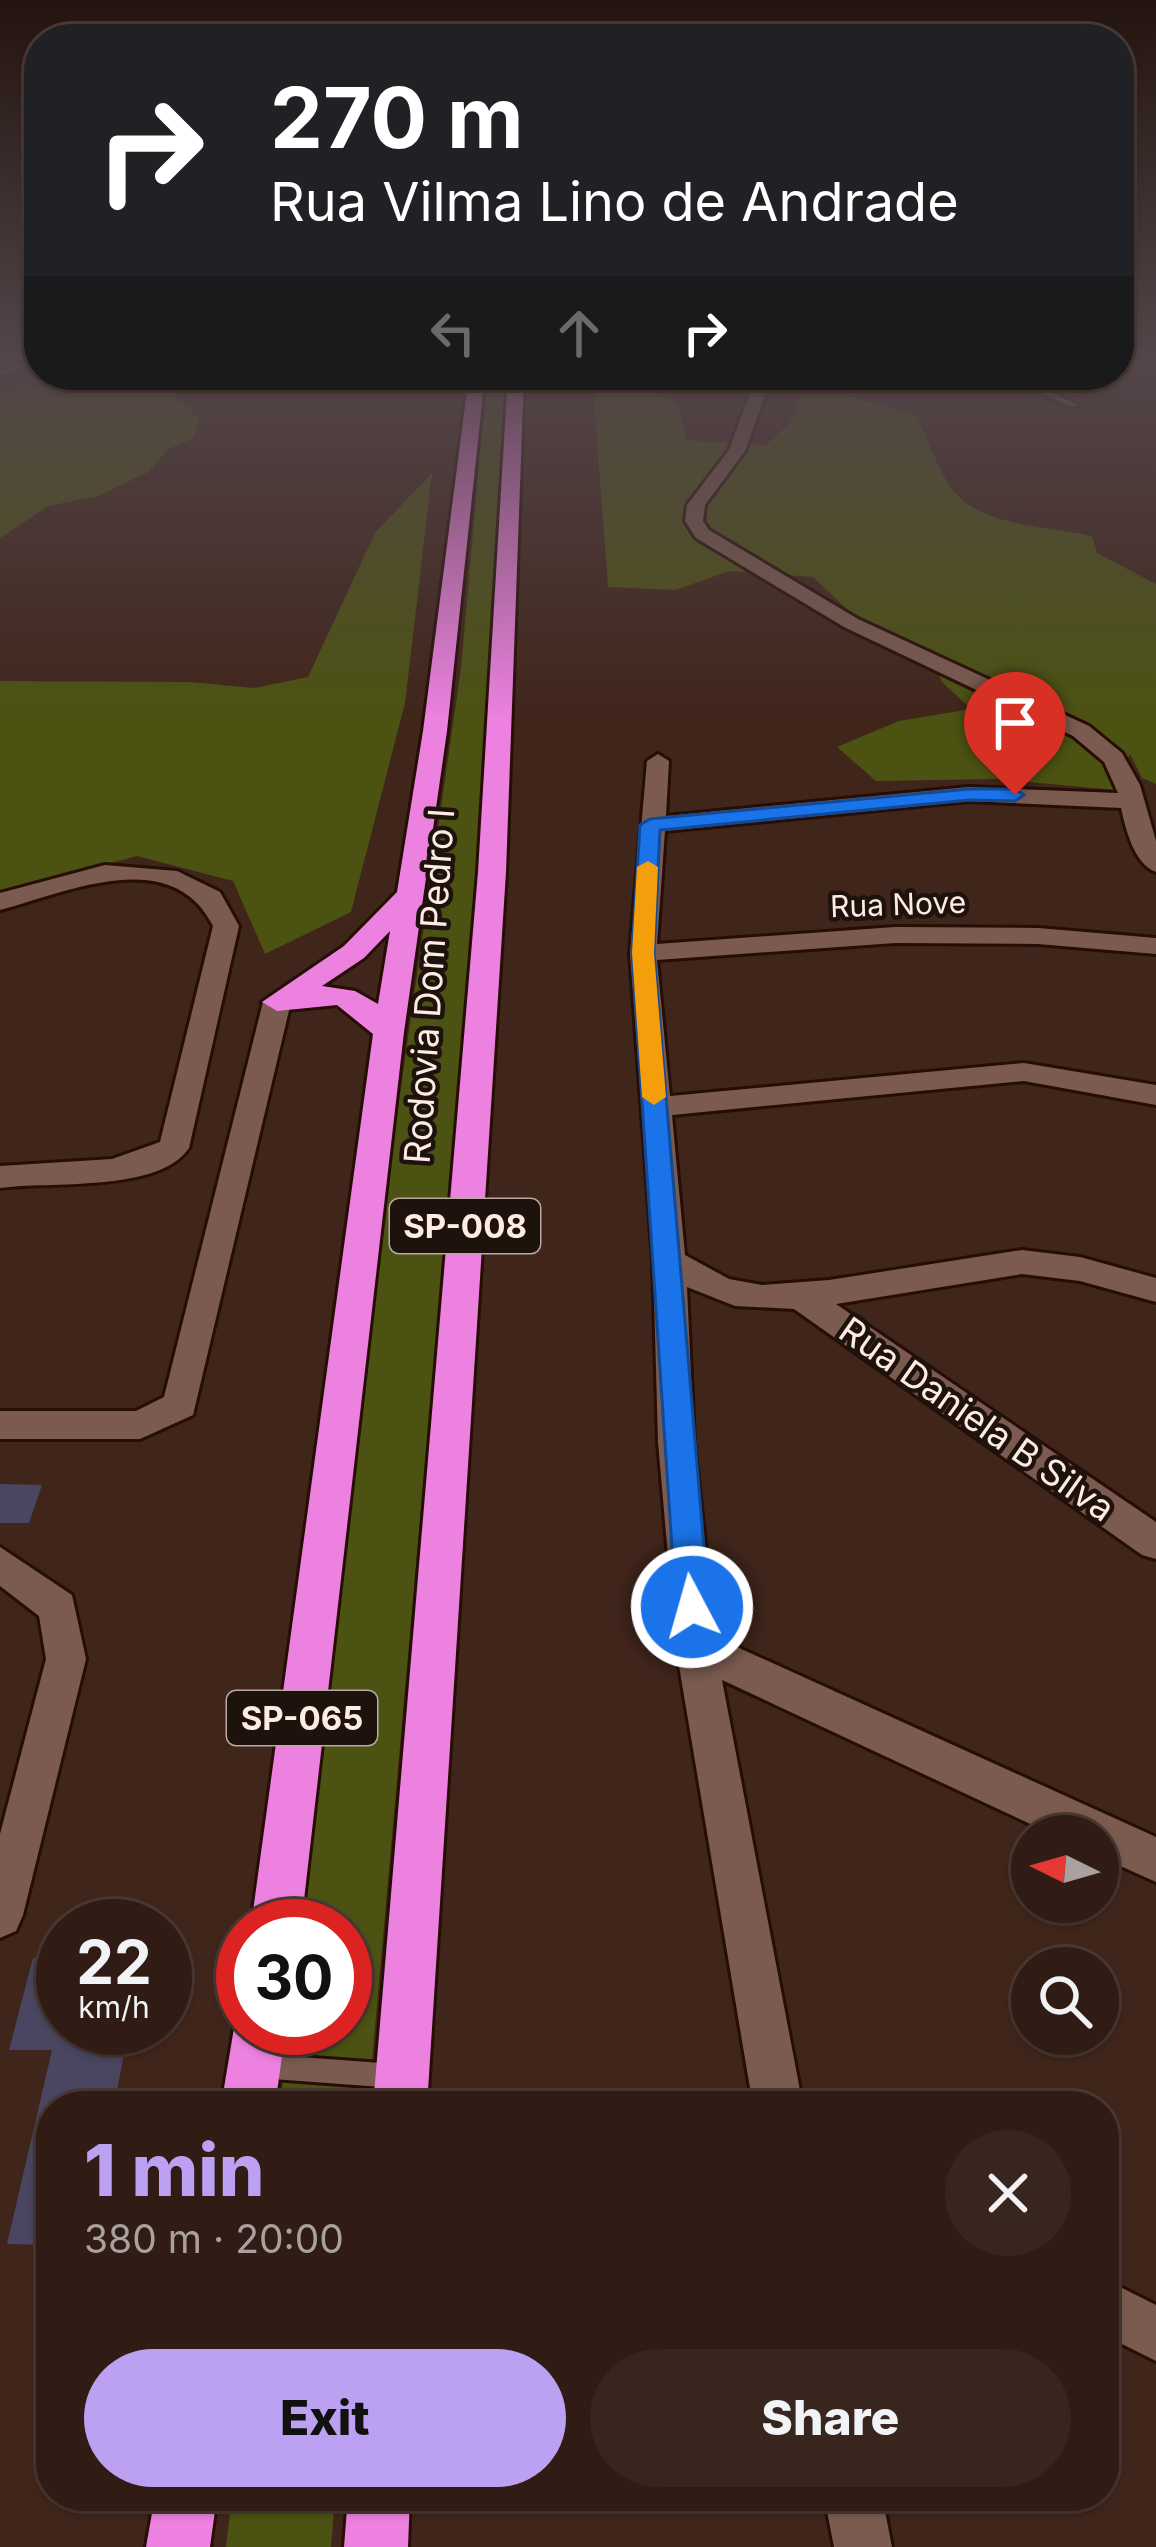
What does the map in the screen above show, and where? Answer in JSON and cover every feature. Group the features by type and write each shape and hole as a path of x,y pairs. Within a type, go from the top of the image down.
{"highway":[{"name":"Rodovia Dom Pedro I","path":"279,1899 465,481"},
{"name":"Rodovia Dom Pedro I","path":"401,2091 493,872 511,481"},
{"path":"277,1002 354,952 409,896"},
{"path":"277,1002 317,994 346,996 365,1005 389,1032"},
{"path":"178,2547 184,2511"},
{"path":"376,2547 378,2511"}],"street":[{"path":"714,481 696,505 694,521 701,534 851,623 1081,731 1114,758 1156,865"},
{"path":"658,761 643,953 669,1262 676,1442 696,1648 775,2091"},
{"path":"650,825 969,794 1130,801"},
{"path":"0,902 35,888 105,872 168,876 211,897 226,926 174,1148 141,1166 0,1177"},
{"name":"Rua Nove","path":"643,953 918,935 1038,936 1156,946"},
{"path":"0,1425 140,1425 181,1405 277,1002"},
{"path":"655,1107 1024,1072 1156,1096"},
{"path":"669,1262 700,1281 740,1295 798,1295 1004,1263 1077,1266 1156,1290"},
{"name":"Rua Daniela B Silva","path":"798,1295 1156,1543"},
{"path":"0,1564 58,1607 66,1659 14,1804 0,1915"},
{"path":"696,1648 1156,1860"},
{"path":"1119,2314 1156,2334"},
{"path":"857,2511 863,2547"}],"lane":[{"path":"254,2066 401,2091"}],"green space":[{"path":"0,481 130,481 98,496 48,506 0,538"},
{"path":"425,481 431,481 405,703 351,912 265,954 233,881 137,856 32,884 0,899 0,681 190,682 254,688 308,677 375,533"},
{"path":"478,481 502,481 486,779 369,2091 282,2091 286,2055 372,2055 372,1899 304,1899 385,1198 461,668"},
{"path":"600,481 946,481 965,502 998,518 1092,536 1097,553 1156,584 1156,784 1142,778 1130,754 1114,790 996,779 876,781 837,747 899,721 971,709 942,682 928,649 851,613 813,577 729,571 676,590 608,587"},
{"path":"230,2511 334,2511 331,2547 226,2547"}],"building":[{"path":"0,1484 42,1485 29,1523 0,1523"},
{"path":"33,1958 36,1958 36,2050 9,2050"},
{"path":"51,2055 124,2055 117,2091 42,2091"},
{"path":"36,2119 36,2245 7,2244"}],"slow traffic":[{"path":"648,867 643,953 654,1097"}],"route":[{"path":"692,1607 676,1442 669,1262 643,953 650,825 969,794 1015,795"}]}
